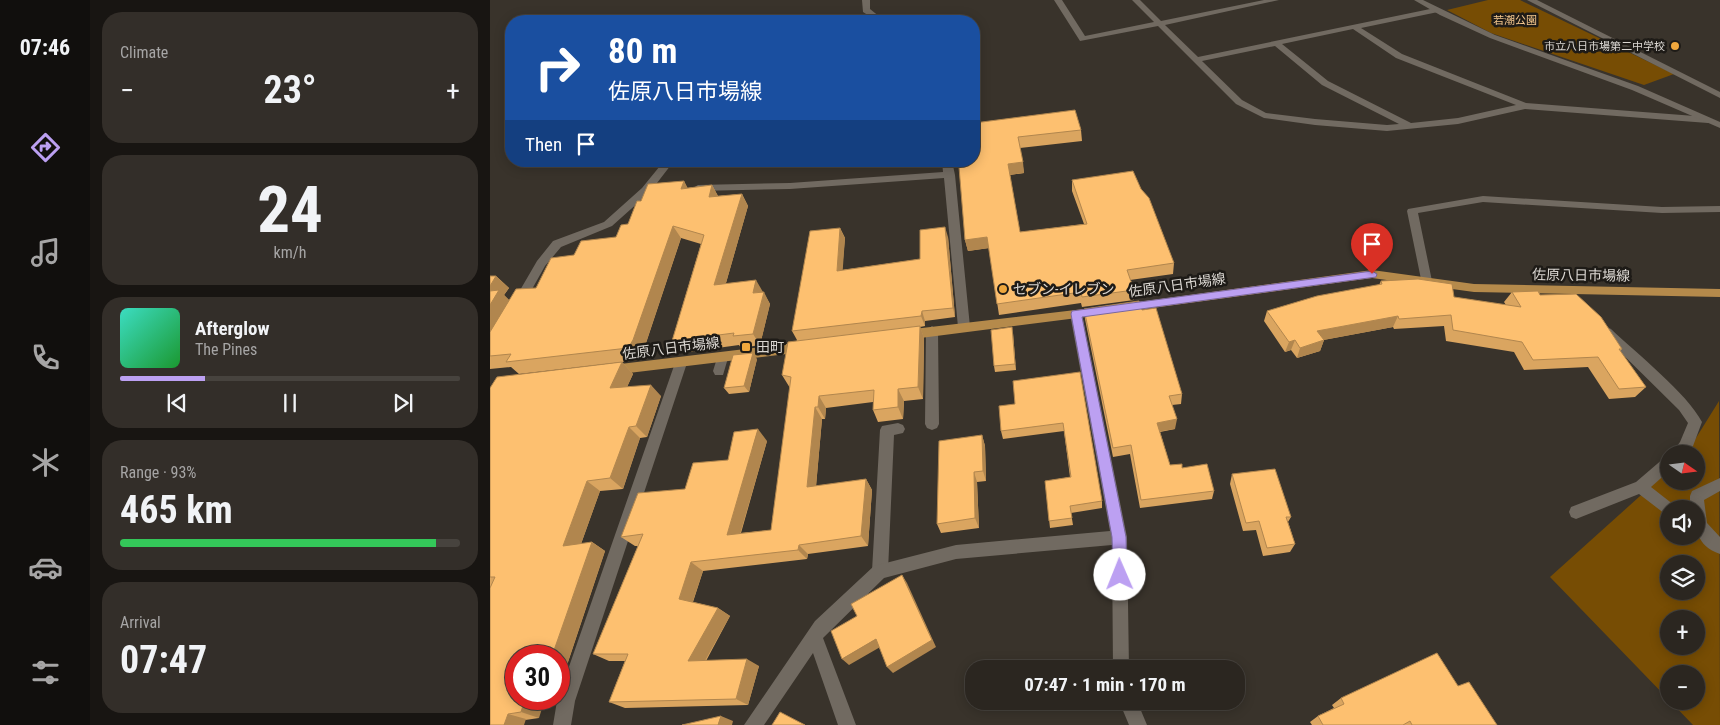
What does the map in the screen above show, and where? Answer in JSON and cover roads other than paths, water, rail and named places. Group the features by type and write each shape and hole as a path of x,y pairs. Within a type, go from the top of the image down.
{"main road":[{"name":"佐原八日市場線","path":"894,336 1076,314 1372,274 1474,288 1720,293"},
{"name":"佐原八日市場線","path":"595,372 817,346"}],"street":[{"path":"866,0 866,10 873,15"},
{"path":"1058,0 1083,39 1275,0"},
{"path":"1136,0 1242,105 1264,115 1360,126 1412,127 1458,122 1525,106"},
{"path":"1220,0 1230,9"},
{"path":"1418,0 1470,28 1532,52 1624,83 1720,125"},
{"path":"1531,0 1720,96"},
{"path":"1196,60 1435,10"},
{"path":"1354,27 1399,56 1525,106 1708,120"},
{"path":"1276,43 1325,83 1412,127"},
{"path":"513,313 541,264 557,244 608,224 646,190 663,167"},
{"path":"948,167 964,327"},
{"path":"684,188 790,186 950,175"},
{"path":"646,190 665,189"},
{"path":"1426,281 1412,211 1483,200 1662,210 1720,209"},
{"path":"1563,290 1577,304"},
{"path":"1076,314 1119,537 1122,660"},
{"path":"1599,324 1684,406 1695,422 1686,445"},
{"path":"932,331 932,424"},
{"path":"718,371 722,358"},
{"path":"562,725 566,701 681,363"},
{"path":"880,570 887,430 898,429"},
{"path":"1576,512 1641,486 1660,470"},
{"path":"1697,500 1697,496 1720,484"},
{"path":"1641,486 1660,502"},
{"path":"1705,535 1720,547"},
{"path":"753,725 821,627 880,570 956,552 1119,537"},
{"path":"815,636 847,725"},
{"path":"1132,710 1138,725"}],"place":[{"name":"市立八日市場第二中学校","path":"1675,46"},
{"name":"セブン-イレブン","path":"1003,289"},
{"name":"田町","path":"746,347"}],"park label":[{"name":"若潮公園","path":"1515,20"}]}
